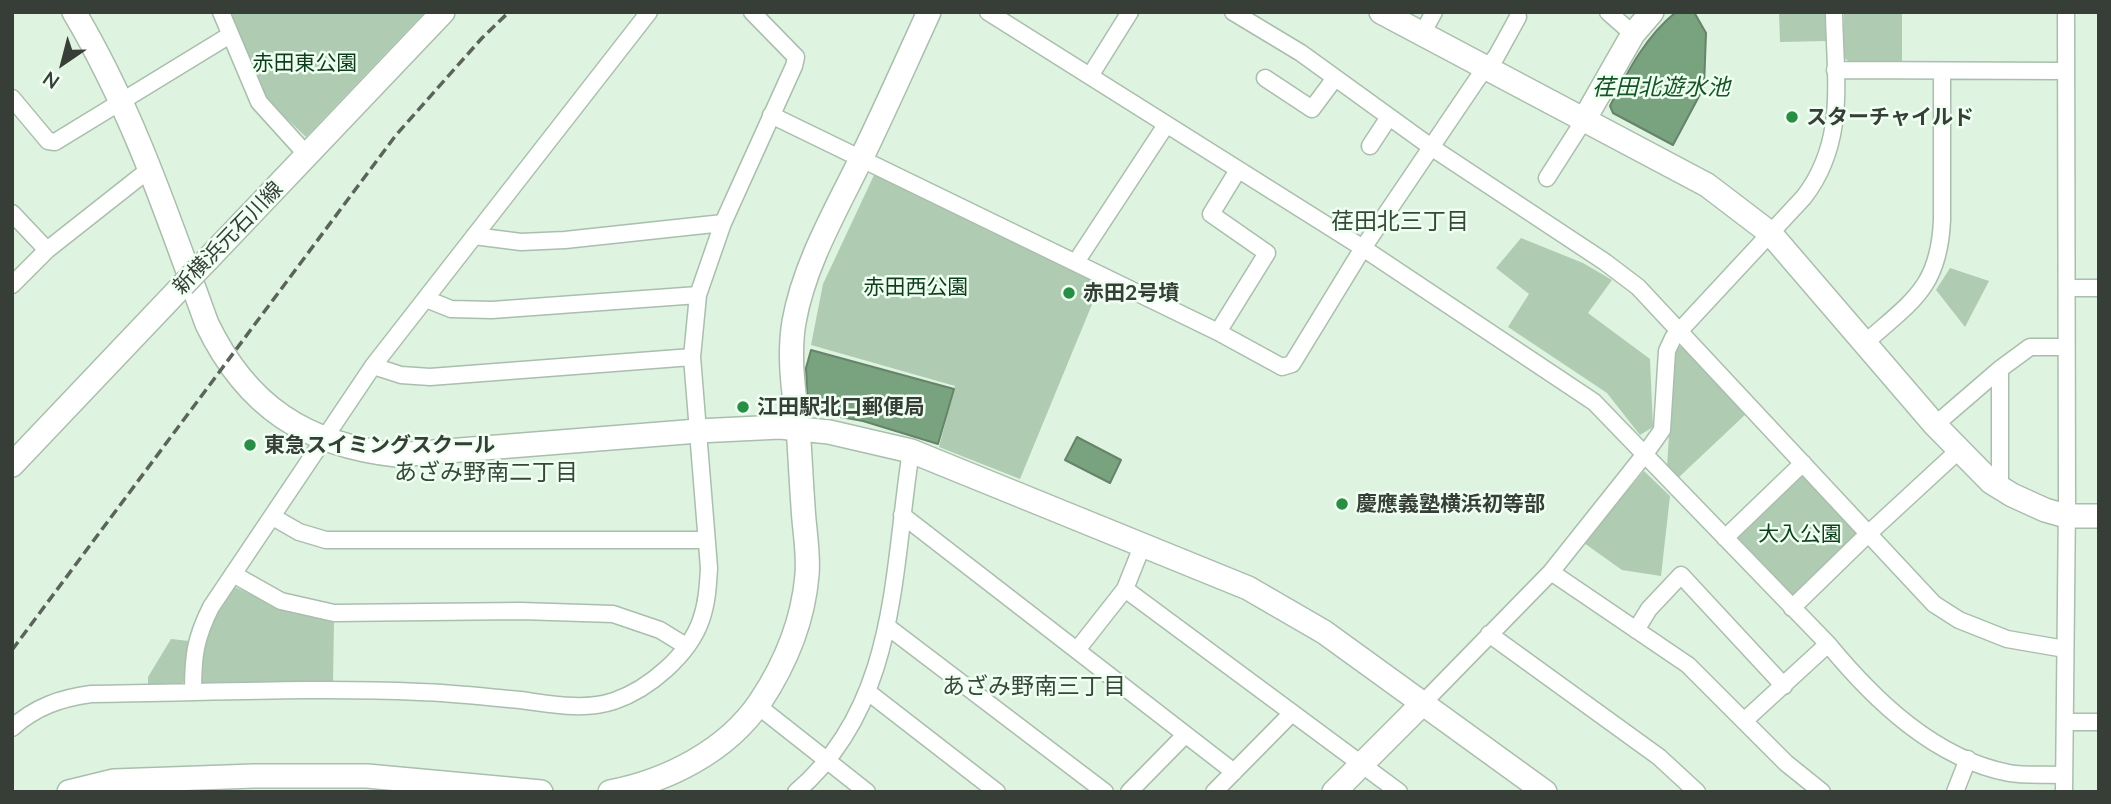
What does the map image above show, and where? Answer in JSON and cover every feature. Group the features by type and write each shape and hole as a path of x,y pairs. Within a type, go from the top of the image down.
{"street":[{"path":"74,12 122,102 150,168 207,324 238,376 271,408 298,427 325,440 361,451 397,455 698,431 798,428 863,438 911,451 1248,587 1324,632 1545,792"},
{"path":"222,12 259,102 307,155"},
{"name":"新横浜元石川線","path":"14,460 443,12"},
{"path":"193,692 193,661 198,632 233,574 373,366 649,12"},
{"path":"12,728 40,707 70,697 91,694 360,690 454,693 580,707 612,701 647,685 672,663 701,622 708,594 709,568 691,357 698,295 723,223 796,57 751,12"},
{"path":"610,792 638,787 690,765 745,722 785,661 799,624 807,574 792,373 794,322 807,276 829,224 929,12"},
{"path":"988,12 1363,248 1594,402 1828,644 1857,679 1905,722 1968,759 2010,773 2063,775"},
{"path":"1090,76 1130,12"},
{"path":"1233,12 1301,53 1431,147 1605,262 1638,287 1934,604 1959,620 2007,639 2065,649"},
{"path":"1381,12 1707,185 1770,233 1958,451 2000,487 2045,510 2066,516 2099,516"},
{"path":"1422,34 1434,12"},
{"path":"1608,12 1633,34"},
{"path":"1547,178 1633,34 1652,12"},
{"path":"1334,792 1551,572 1662,430 1667,351 1679,329 1804,197 1821,173 1831,145 1835,113 1834,12"},
{"path":"2064,792 2066,12"},
{"path":"771,115 932,195 1076,262 1282,367 1292,364 1363,248 1485,69 1496,57 1518,17"},
{"path":"12,98 48,141 55,142 230,35"},
{"path":"1835,70 2066,71"},
{"path":"1865,343 1919,293 1929,280 1941,245 1942,71"},
{"path":"1265,78 1312,109 1335,78"},
{"path":"1370,146 1390,117"},
{"path":"1076,262 1166,125"},
{"path":"12,285 47,250 150,168"},
{"path":"1217,332 1267,253 1211,214 1238,170"},
{"path":"12,213 47,250"},
{"path":"474,236 521,242 565,240 723,223"},
{"path":"2067,288 2099,288"},
{"path":"426,299 452,309 492,310 698,295"},
{"path":"1935,425 2000,369 2030,348 2066,347"},
{"path":"373,366 401,375 430,377 691,357"},
{"path":"2000,369 2000,487"},
{"path":"796,792 826,761 848,730 868,692 880,660 888,627 911,451"},
{"path":"1792,608 1958,451"},
{"path":"1725,538 1803,463"},
{"path":"902,515 1184,736 1234,772"},
{"path":"273,517 299,532 326,540 706,540"},
{"path":"1077,650 1125,589 1143,544"},
{"path":"1551,572 1688,665 1786,763 1822,792"},
{"path":"233,574 281,601 334,613 521,611 612,614 660,631 686,646"},
{"path":"1636,630 1650,608 1681,575 1784,686"},
{"path":"1125,589 1399,792"},
{"path":"888,627 1105,792"},
{"path":"1489,634 1659,757 1697,792"},
{"path":"1744,721 1828,644"},
{"path":"868,692 997,792"},
{"path":"758,706 867,792"},
{"path":"1214,792 1291,714"},
{"path":"2066,722 2099,722"},
{"path":"1129,792 1184,736"},
{"path":"1955,792 1968,759"},
{"path":"69,792 114,781 254,784 368,776 541,792"}],"green space":[{"name":"赤田東公園","path":"230,12 425,12 306,137 266,99"},
{"path":"1779,12 1826,12 1827,41 1780,42"},
{"path":"1844,12 1902,12 1902,64 1851,63 1843,57"},
{"name":"赤田西公園","path":"875,173 1015,239 1100,285 1020,479 939,447 955,386 811,345 823,284"},
{"path":"1521,238 1583,263 1612,280 1588,313 1650,359 1653,427 1640,435 1607,393 1508,327 1529,294 1496,268"},
{"path":"1950,268 1989,281 1965,327 1936,290"},
{"path":"1687,346 1748,412 1677,479 1667,466 1675,347"},
{"name":"大入公園","path":"1803,470 1861,533 1791,599 1734,541"},
{"path":"1644,471 1670,496 1661,576 1622,570 1584,543"},
{"path":"235,587 277,606 334,621 333,684 201,685 205,633"},
{"path":"171,639 189,641 186,680 180,685 148,687 148,677"}],"water":[{"name":"荏田北遊水池","path":"1676,12 1694,12 1706,33 1704,87 1673,145 1613,113 1610,106 1646,44"},
{"path":"811,350 954,389 938,444 863,421 808,411 806,368"},
{"path":"1077,437 1121,460 1110,483 1065,460"}],"railway":[{"path":"12,650 396,135 482,38 509,12"}],"place":[{"name":"スターチャイルド","path":"1792,117"},
{"name":"赤田2号墳","path":"1069,293"},
{"name":"江田駅北口郵便局","path":"743,407"},
{"name":"東急スイミングスクール","path":"250,445"},
{"name":"慶應義塾横浜初等部","path":"1342,504"}],"district":[{"name":"荏田北三丁目","path":"1400,222"},
{"name":"あざみ野南二丁目","path":"486,473"},
{"name":"あざみ野南三丁目","path":"1034,687"}]}
